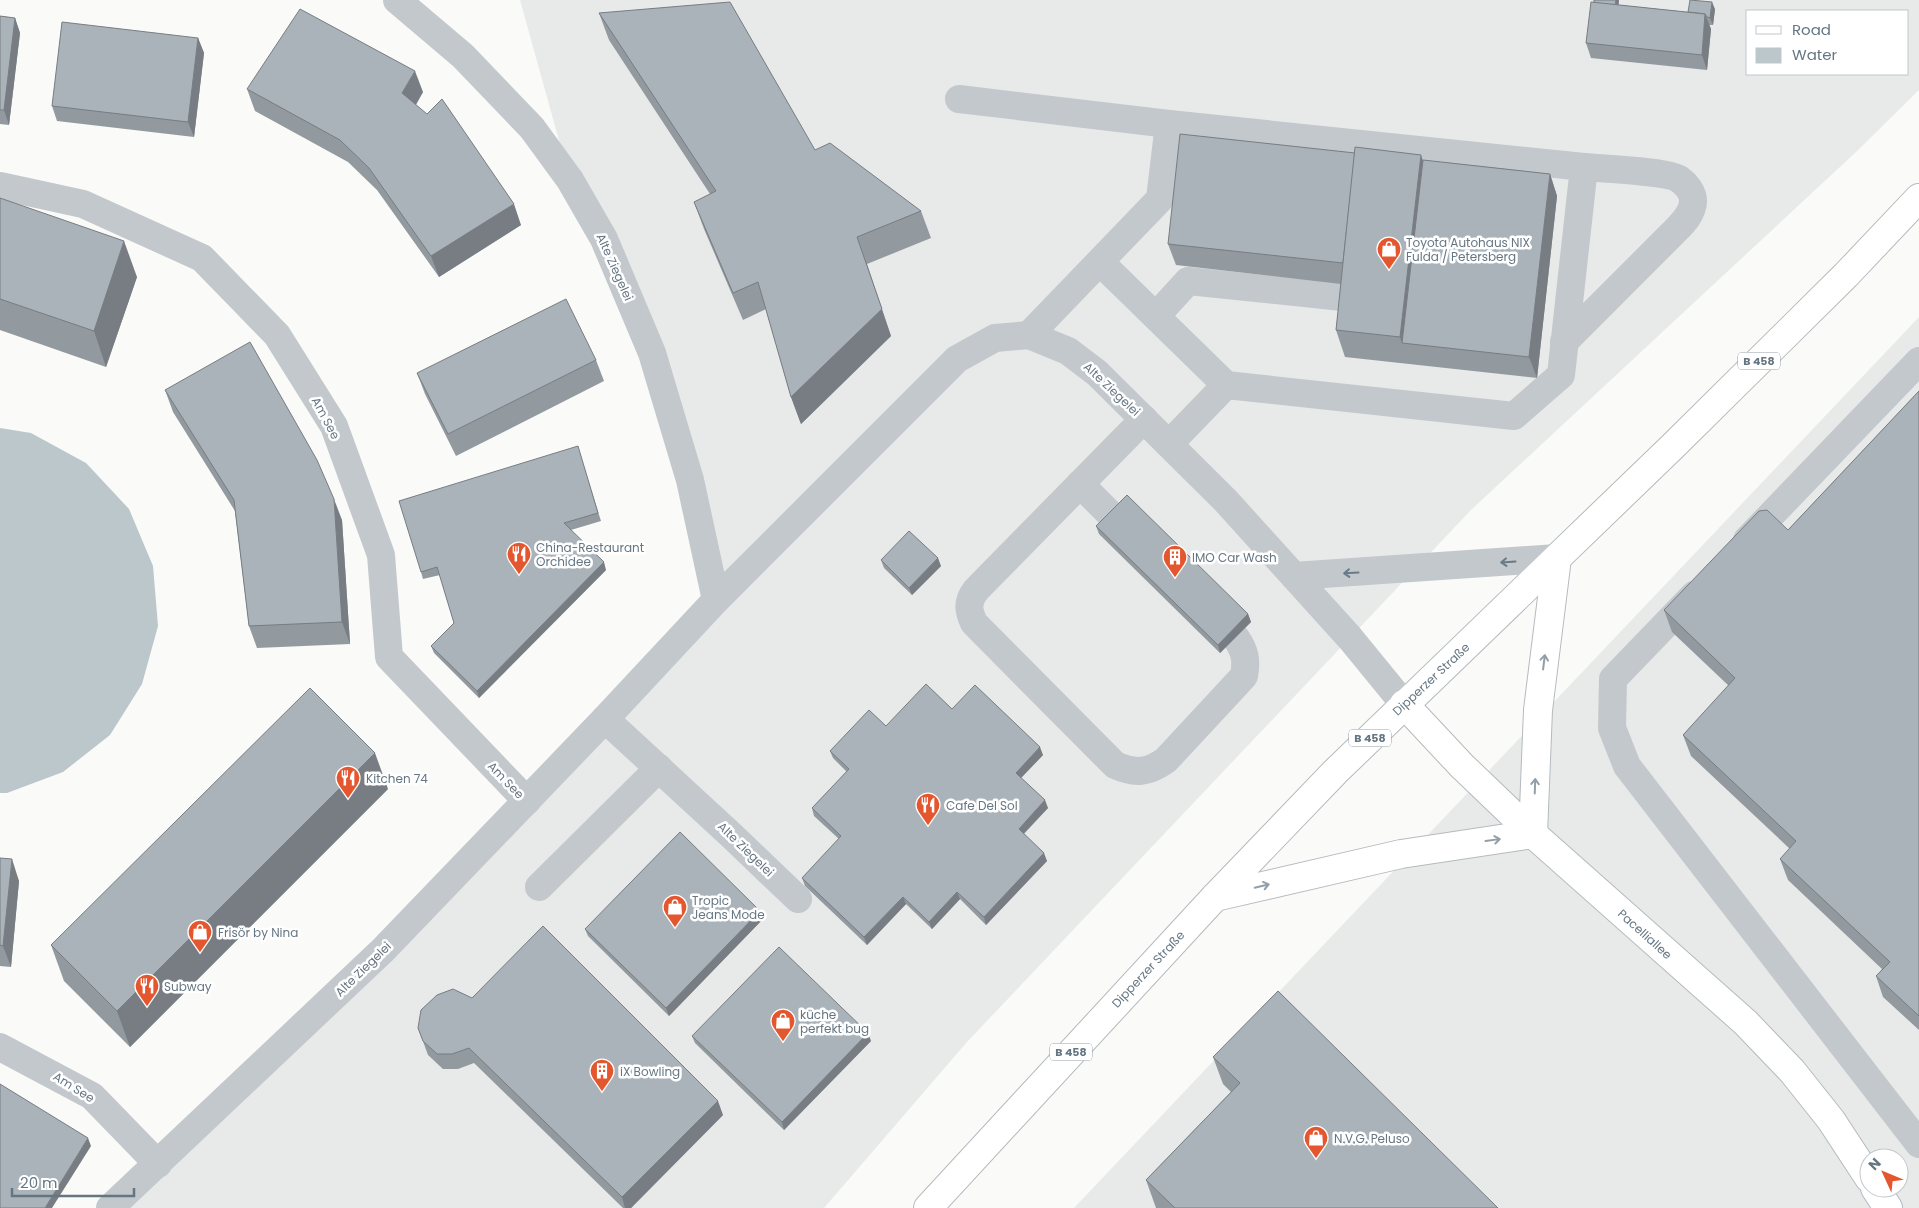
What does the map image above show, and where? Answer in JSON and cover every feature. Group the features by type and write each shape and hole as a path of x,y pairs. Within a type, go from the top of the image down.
{"main road":[{"name":"Dipperzer Straße","path":"928,1208 1214,897 1404,704 1557,558 1846,275 1919,198"},
{"path":"1214,897 1401,854 1533,834 1538,710 1557,558"},
{"name":"Pacelliallee","path":"1404,704 1467,771 1533,834 1746,1023 1792,1071 1831,1120 1859,1163"}],"street":[{"name":"Alte Ziegelei","path":"397,0 463,56 532,128 570,180 604,239 654,361 690,480 716,600"},
{"path":"959,99 1169,124 1664,175 1678,179 1690,190 1693,202 1688,216 1564,342"},
{"path":"1030,335 1160,199 1169,124"},
{"path":"1100,262 1226,385 1514,416 1561,375 1584,167"},
{"name":"Am See","path":"0,186 83,204 202,258 277,336 334,426 381,555 389,657 527,801"},
{"path":"1156,316 1188,281 1342,297"},
{"name":"Alte Ziegelei","path":"110,1208 383,950 527,801 716,600 957,360 995,338 1030,335 1068,351 1097,373 1226,501 1350,638 1404,704"},
{"path":"1729,559 1919,361"},
{"path":"1169,444 1226,385"},
{"path":"1144,419 970,597 968,606 974,623 1115,765 1126,770 1138,771 1154,768 1166,760 1244,676 1247,663 1245,650 1236,638"},
{"path":"1080,484 1115,518"},
{"path":"1294,576 1557,558"},
{"path":"1708,580 1613,679 1612,728 1627,766 1919,1144"},
{"name":"Alte Ziegelei","path":"605,719 732,835 798,899"},
{"path":"540,887 659,768"},
{"name":"Am See","path":"0,1046 92,1096 158,1164"}],"shaded area":[{"path":"520,0 1919,0 1919,90 1856,152 1471,510 967,1042 824,1208 116,1208 716,600 664,395 570,180"},
{"path":"1919,317 1919,1208 1074,1208"}],"water":[{"path":"0,428 31,433 86,463 129,509 153,566 158,626 142,684 110,735 63,772 7,793 0,793"}],"building":[{"path":"1594,0 1616,0 1615,5 1594,3"},
{"path":"1690,0 1712,2 1710,18 1705,14 1688,12"},
{"path":"730,2 815,150 830,143 921,211 857,237 882,309 791,397 758,282 733,293 694,202 716,191 599,13"},
{"path":"1591,2 1705,14 1702,55 1586,43"},
{"path":"300,9 415,71 402,93 427,114 442,99 514,204 431,256 369,168 340,140 247,89"},
{"path":"0,16 15,18 4,110 0,110"},
{"path":"62,22 198,38 188,122 52,106"},
{"path":"1180,134 1355,153 1343,263 1168,244"},
{"path":"1355,147 1421,155 1400,337 1336,330"},
{"path":"1423,160 1550,174 1529,357 1402,343"},
{"path":"0,198 124,241 94,331 0,299"},
{"path":"566,299 596,360 448,434 417,373"},
{"path":"250,342 317,460 334,499 342,622 249,626 234,500 165,390"},
{"path":"1919,391 1919,1016 1876,976 1890,962 1780,859 1796,841 1683,735 1735,678 1664,610 1759,511 1767,510 1788,530"},
{"path":"578,446 598,513 564,523 604,562 477,691 431,646 454,623 437,567 421,572 399,501"},
{"name":"IMO Car Wash","path":"1127,495 1248,614 1218,645 1096,526"},
{"path":"909,531 938,558 909,588 881,560"},
{"name":"Cafe Del Sol","path":"926,684 952,709 975,685 1040,747 1016,773 1045,800 1019,829 1044,853 984,917 957,892 929,922 903,897 864,937 802,878 841,836 812,808 849,769 830,751 869,710 886,726"},
{"path":"310,688 375,753 117,1011 51,945"},
{"name":"Tropic Jeans Mode","path":"680,832 760,911 666,1008 585,929"},
{"path":"0,858 12,859 3,946 0,945"},
{"name":"iX Bowling","path":"543,926 718,1101 622,1197 469,1048 452,1054 437,1054 423,1041 418,1028 421,1010 437,995 453,989 472,998"},
{"name":"küche perfekt bug","path":"779,947 868,1033 782,1122 692,1036"},
{"name":"N.V.G. Peluso","path":"1278,991 1498,1208 1175,1208 1146,1180 1240,1083 1213,1057"},
{"path":"0,1084 88,1138 45,1208 0,1208"}],"place":[{"name":"Toyota Autohaus NIX Fulda / Petersberg","path":"1389,270"},
{"name":"China-Restaurant Orchidee","path":"519,575"},
{"name":"IMO Car Wash","path":"1175,578"},
{"name":"Kitchen 74","path":"348,799"},
{"name":"Cafe Del Sol","path":"928,826"},
{"name":"Tropic Jeans Mode","path":"675,928"},
{"name":"Frisör by Nina","path":"200,953"},
{"name":"Subway","path":"147,1007"},
{"name":"küche perfekt bug","path":"783,1042"},
{"name":"iX Bowling","path":"602,1092"},
{"name":"N.V.G. Peluso","path":"1316,1159"}]}
